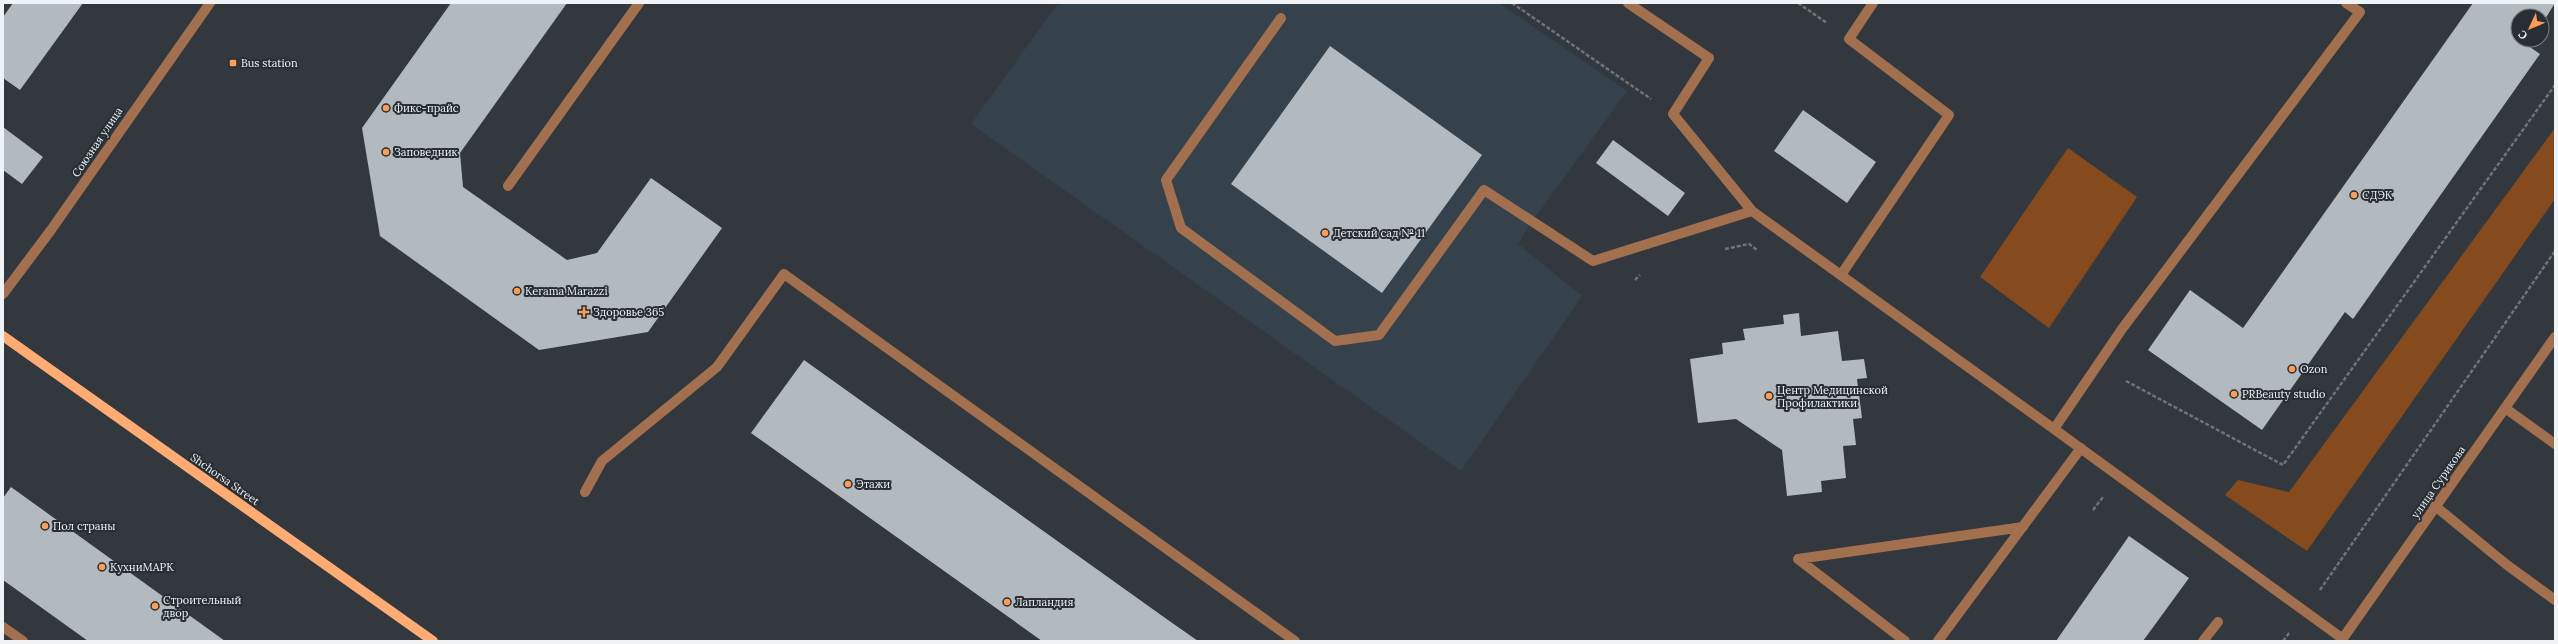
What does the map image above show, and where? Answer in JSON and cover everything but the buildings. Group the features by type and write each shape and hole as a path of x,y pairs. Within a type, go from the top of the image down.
{"main road":[{"name":"Shchorsa Street","path":"3,336 433,641"}],"street":[{"name":"Союзная улица","path":"3,294 51,230 210,3"},
{"path":"508,186 639,3"},
{"path":"1628,3 1709,58 1673,114 1752,210 2305,611 2342,640"},
{"path":"1841,275 1949,115 1849,38 1873,3"},
{"path":"2054,429 2122,330 2359,8 2346,3"},
{"path":"1281,18 1166,180 1181,228 1335,341 1379,335 1484,190 1593,261 1752,210"},
{"path":"586,492 602,461 717,367 784,274 1295,641"},
{"name":"улица Сурикова","path":"2342,640 2555,337"},
{"path":"2504,408 2555,444"},
{"path":"1938,641 2081,448"},
{"path":"2435,506 2507,565 2555,600"},
{"path":"1905,641 1798,559 2023,527"},
{"path":"2203,641 2218,622"},
{"path":"3,627 23,641"}],"path":[{"path":"1512,3 1673,114"},
{"path":"1798,3 1849,38"},
{"path":"2126,381 2283,465 2555,85"},
{"path":"1718,251 1749,244 1762,253"},
{"path":"2283,641 2555,251"},
{"path":"1635,280 1643,270"},
{"path":"2068,467 2105,495 2093,510"}],"shaded area":[{"name":"Детский сад № 11","path":"1068,3 1499,3 1627,91 1531,223 1518,244 1582,296 1461,471 971,124 1056,6"},
{"path":"2555,128 2555,199 2307,551 2225,495 2238,480 2289,492"},
{"path":"2068,148 2137,197 2049,328 1980,277"}],"place":[{"name":"Bus station","path":"233,63"},
{"name":"Фикс-прайс","path":"386,108"},
{"name":"Заповедник","path":"386,152"},
{"name":"СДЭК","path":"2354,195"},
{"name":"Детский сад № 11","path":"1325,233"},
{"name":"Kerama Marazzi","path":"517,291"},
{"name":"Здоровье 365","path":"584,312"},
{"name":"Ozon","path":"2292,369"},
{"name":"PRBeauty studio","path":"2234,394"},
{"name":"Центр Медицинской Профилактики","path":"1769,396"},
{"name":"Этажи","path":"848,484"},
{"name":"Пол страны","path":"45,526"},
{"name":"КухниМАРК","path":"102,567"},
{"name":"Лапландия","path":"1007,602"},
{"name":"Строительный двор","path":"155,606"}]}
